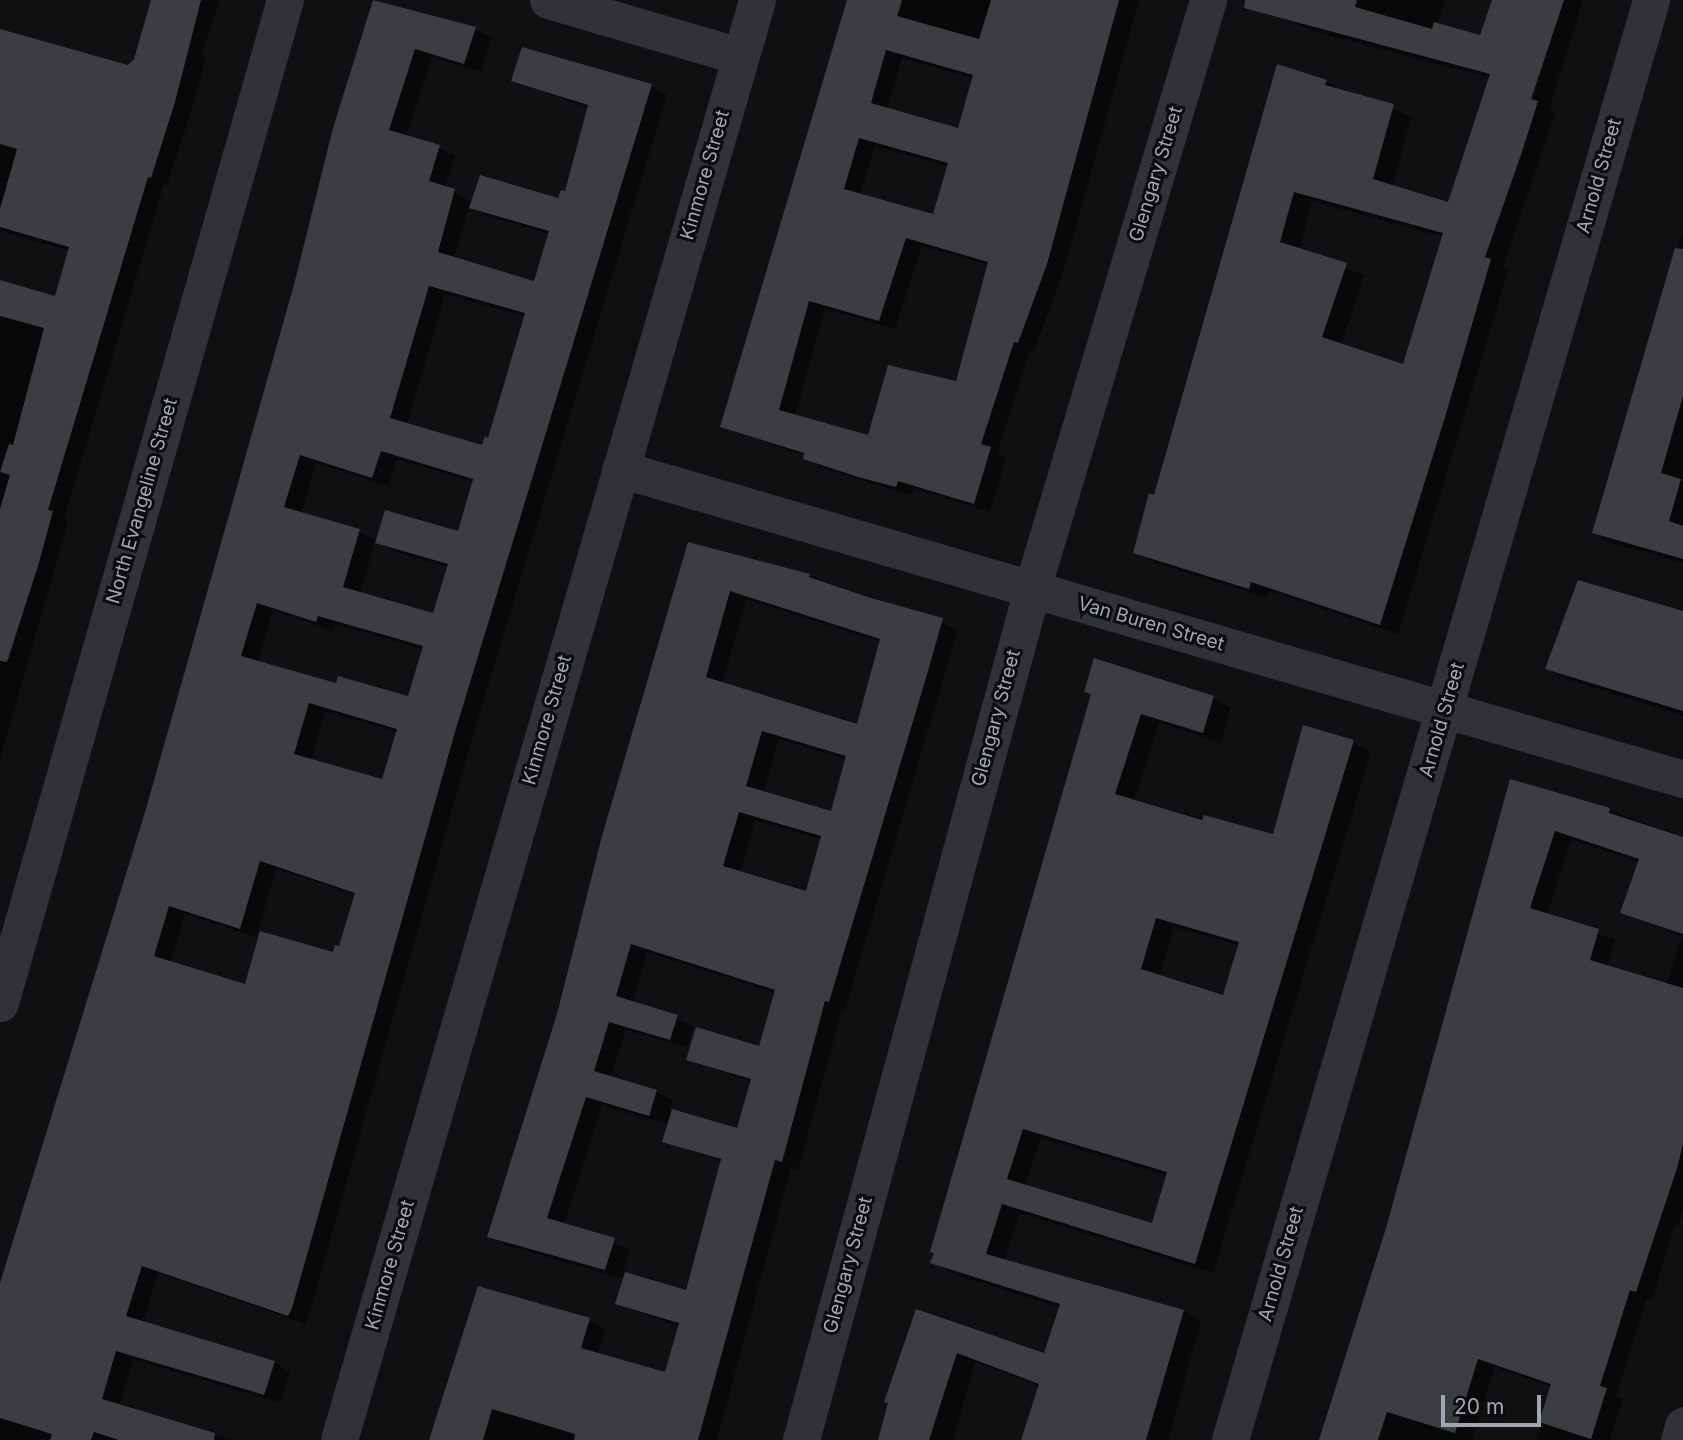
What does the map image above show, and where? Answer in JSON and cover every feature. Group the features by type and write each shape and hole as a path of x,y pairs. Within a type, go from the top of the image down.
{"street":[{"name":"North Evangeline Street","path":"0,1003 285,0"},
{"path":"548,0 740,56"},
{"name":"Kinmore Street","path":"340,1440 757,0"},
{"name":"Glengary Street","path":"801,1440 1032,589 1208,0"},
{"name":"Arnold Street","path":"1230,1440 1651,0"},
{"name":"Van Buren Street","path":"620,469 1683,779"},
{"path":"1679,1440 1683,1426"}],"building":[{"path":"151,0 201,0 175,102 151,178 148,177 48,510 53,511 38,566 7,662 0,661 0,509 10,475 0,472 9,444 13,445 44,328 0,316 0,280 55,296 69,247 0,227 0,209 17,149 0,144 0,29 128,65 134,59"},
{"path":"373,0 476,27 464,64 415,49 389,130 440,145 429,181 455,189 438,252 534,281 549,231 469,208 480,175 558,198 561,190 565,191 588,105 511,81 522,47 652,84 455,732 292,1308 288,1316 142,1266 126,1316 275,1361 264,1395 116,1351 102,1399 215,1433 214,1440 119,1440 94,1432 91,1440 50,1440 52,1434 0,1418 0,1283 146,809 295,281 333,128","holes":["429,286 525,313 488,438 485,436 482,445 390,418","381,451 473,479 458,531 385,510 375,543 448,564 433,613 343,587 360,529 284,507 300,455 372,478","257,603 316,622 318,616 423,646 408,696 338,676 336,683 241,656","309,703 397,729 382,779 294,754","260,861 355,893 339,946 335,945 333,952 260,931 245,984 154,956 169,906 240,929"]},
{"path":"847,0 902,0 897,16 979,39 991,0 1119,0 1047,264 1018,343 1014,342 981,444 991,447 974,504 898,481 896,487 858,477 803,459 804,453 720,427","holes":["886,50 973,75 958,128 871,103","859,138 948,163 933,214 844,189","906,238 988,262 956,381 888,365 868,435 779,410 809,301 879,321"]},
{"path":"1245,0 1357,0 1355,7 1432,29 1434,22 1480,35 1492,0 1564,0 1531,99 1538,101 1485,257 1491,259 1446,414 1380,625 1251,582 1249,589 1133,553 1149,493 1154,495 1277,64 1327,80 1325,85 1394,104 1373,179 1448,202 1490,74 1244,8","holes":["1294,192 1443,233 1403,364 1322,337 1347,263 1280,242"]},
{"path":"1675,248 1683,249 1683,396 1661,473 1681,479 1669,521 1683,526 1683,559 1592,533"},
{"path":"688,542 810,574 809,577 871,598 943,618 829,1002 825,1001 782,1162 775,1160 698,1440 574,1440 575,1434 492,1409 483,1440 429,1440 478,1286 590,1318 581,1348 665,1372 679,1323 615,1304 625,1272 686,1290 721,1159 662,1142 672,1109 737,1128 751,1079 686,1060 696,1027 759,1046 775,990 631,944 616,996 678,1015 670,1040 609,1022 594,1071 657,1090 649,1116 586,1097 547,1218 615,1238 605,1270 487,1237 557,1014 602,836","holes":["730,591 880,639 857,724 706,677","762,731 846,756 831,811 746,786","739,812 821,836 806,891 723,866"]},
{"path":"1578,580 1683,611 1683,711 1545,669"},
{"path":"1094,658 1214,696 1203,733 1141,714 1115,794 1202,820 1204,815 1273,834 1303,725 1354,740 1195,1264 1002,1204 986,1254 1184,1310 1146,1440 1021,1440 1039,1384 957,1353 929,1440 878,1440 888,1403 884,1402 916,1309 1044,1353 1060,1304 930,1263 934,1253 930,1252 1091,694 1084,692","holes":["1156,918 1239,942 1223,995 1141,969","1023,1129 1167,1172 1152,1223 1007,1179"]},
{"path":"1510,779 1610,808 1609,813 1683,837 1683,934 1620,913 1639,859 1555,831 1530,908 1599,929 1590,960 1683,988 1683,1143 1678,1165 1636,1292 1630,1290 1600,1386 1607,1388 1591,1439 1539,1422 1551,1384 1478,1359 1455,1433 1387,1412 1378,1440 1319,1440 1386,1228"}]}
